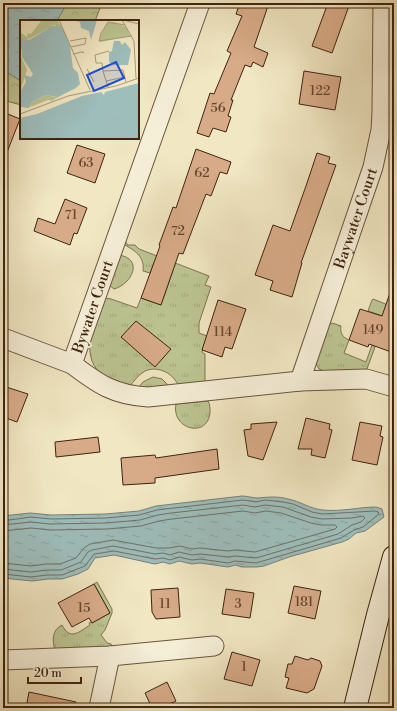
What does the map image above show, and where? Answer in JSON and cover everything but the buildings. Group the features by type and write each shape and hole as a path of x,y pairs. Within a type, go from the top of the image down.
{"main road":[{"path":"355,708 394,557"}],"street":[{"name":"Bywater Court","path":"200,3 72,364 98,384 122,394 148,397 300,381 366,379 394,387"},
{"name":"Baywater Court","path":"300,381 378,148 382,112 383,3"},
{"path":"3,338 72,364"},
{"path":"3,660 110,656 214,646"},
{"path":"98,708 110,656"}],"green space":[{"path":"3,3 102,3 95,20 20,20 20,105 3,100"},
{"path":"124,240 128,245 135,245 139,249 209,276 205,285 211,287 199,323 199,333 207,336 202,352 205,354 205,382 179,387 174,378 170,375 161,370 150,369 140,374 129,387 110,380 101,374 94,366 90,347 91,337 105,298 137,308 141,298 161,305 173,270 154,263 150,273 143,271 140,257 135,251 123,244"},
{"path":"119,255 127,257 131,261 133,272 126,282 114,289 109,285"},
{"path":"373,299 388,305 394,320 368,311"},
{"path":"332,323 341,326 342,334 349,340 344,353 366,362 372,345 375,347 367,369 324,371 319,369 315,362 328,326"},
{"path":"153,377 162,379 170,387 138,388 143,382"},
{"path":"208,401 210,405 210,413 203,426 190,428 179,420 176,413 176,404"},
{"path":"97,582 112,609 112,613 105,630 101,635 107,643 111,644 113,647 55,650 53,643 54,636 59,627 62,625 68,633 75,634 90,625 89,623 92,623 110,613 94,584"}],"water":[{"path":"3,3 67,3 58,20 20,20 20,80 3,70"},
{"path":"242,496 256,498 284,498 323,510 376,507 382,509 384,517 365,531 356,533 349,539 342,542 289,557 264,566 242,567 235,565 228,567 200,563 192,564 179,561 170,564 163,562 155,564 114,555 95,558 88,569 62,579 32,581 3,578 3,516 30,513 51,515 106,514 139,511 156,506"}]}
